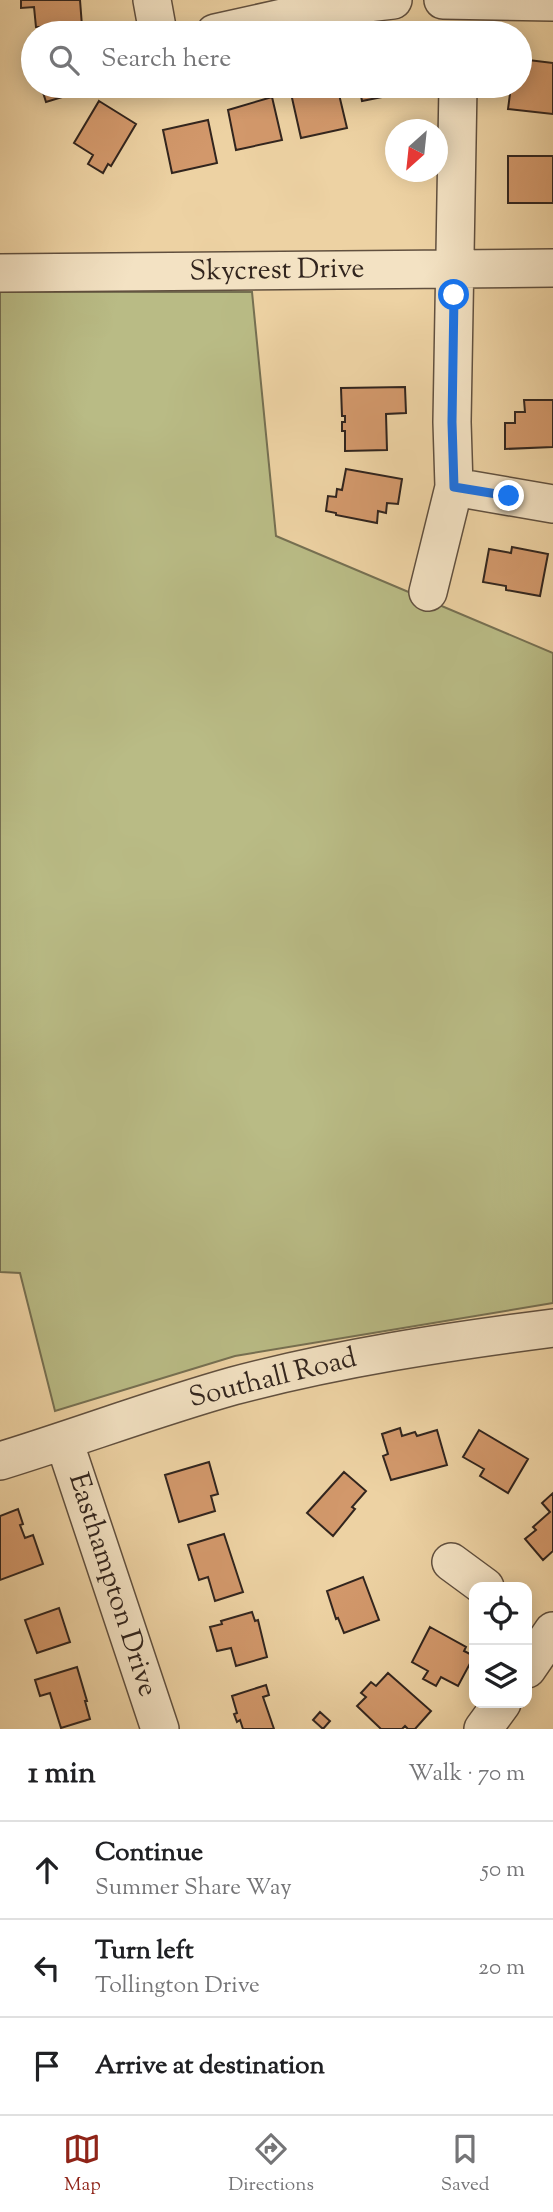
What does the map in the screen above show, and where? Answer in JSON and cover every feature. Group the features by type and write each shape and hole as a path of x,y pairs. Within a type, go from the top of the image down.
{"street":[{"path":"152,0 156,21"},
{"path":"269,21 332,7 393,0"},
{"path":"443,0 553,2"},
{"path":"459,0 459,21"},
{"path":"428,592 454,487 452,422 458,98"},
{"name":"Skycrest Drive","path":"0,273 553,268"},
{"path":"454,487 553,504"},
{"name":"Southall Road","path":"0,1461 233,1387 350,1358 553,1328"},
{"name":"Easthampton Drive","path":"64,1441 160,1729"},
{"path":"451,1562 478,1582"},
{"path":"532,1659 546,1630"},
{"path":"483,1729 498,1708"}],"green space":[{"path":"0,292 252,292 276,536 553,653 553,1303 235,1356 55,1411 20,1273 0,1272"}],"building":[{"path":"21,0 80,0 82,21 35,21 34,7 21,8"},
{"path":"532,60 553,63 553,114 508,109 509,98 532,98"},
{"path":"272,98 282,140 236,150 228,110"},
{"path":"292,98 340,98 347,128 301,138"},
{"path":"99,101 136,124 111,166 108,164 103,173 88,164 93,155 74,143"},
{"path":"208,120 217,163 172,173 163,130"},
{"path":"508,156 553,156 553,203 508,203"},
{"path":"405,387 406,413 386,414 387,450 345,451 342,422 345,422 345,416 342,416 341,388"},
{"path":"524,400 553,400 553,447 505,449 505,423 515,423 515,412 525,412"},
{"path":"346,469 402,479 398,504 387,503 386,513 378,511 377,523 326,511 328,496 336,497 337,489 342,490"},
{"path":"512,547 548,554 540,596 506,590 506,586 483,582 489,549 511,553"},
{"path":"400,1428 402,1436 415,1432 417,1436 437,1430 447,1465 391,1480 383,1456 388,1454 382,1434"},
{"path":"479,1430 528,1459 508,1493 480,1476 484,1469 463,1457"},
{"path":"209,1462 218,1494 211,1496 215,1511 179,1522 165,1475"},
{"path":"344,1472 366,1491 333,1536 307,1513"},
{"path":"553,1493 553,1551 543,1560 525,1539 536,1530 533,1527 550,1512 542,1503"},
{"path":"18,1509 25,1538 33,1535 43,1564 0,1580 0,1516"},
{"path":"224,1534 243,1592 215,1601 208,1577 199,1580 188,1545"},
{"path":"363,1577 379,1620 344,1633 338,1618 336,1619 327,1591"},
{"path":"59,1608 70,1642 37,1653 25,1620"},
{"path":"252,1612 255,1621 258,1620 267,1657 236,1666 231,1648 217,1651 210,1627"},
{"path":"430,1627 466,1647 464,1651 469,1654 469,1665 458,1686 441,1677 436,1686 423,1679 428,1671 412,1662"},
{"path":"77,1667 90,1719 61,1728 50,1693 40,1696 35,1680"},
{"path":"388,1673 431,1711 415,1729 405,1726 402,1729 381,1729 357,1706 366,1697 361,1693 371,1682 376,1686"},
{"path":"266,1685 269,1695 263,1697 274,1729 243,1729 234,1714 237,1713 232,1696"},
{"path":"320,1712 330,1721 323,1729 313,1720"}],"route":[{"path":"454,295 454,487 509,496"}]}
